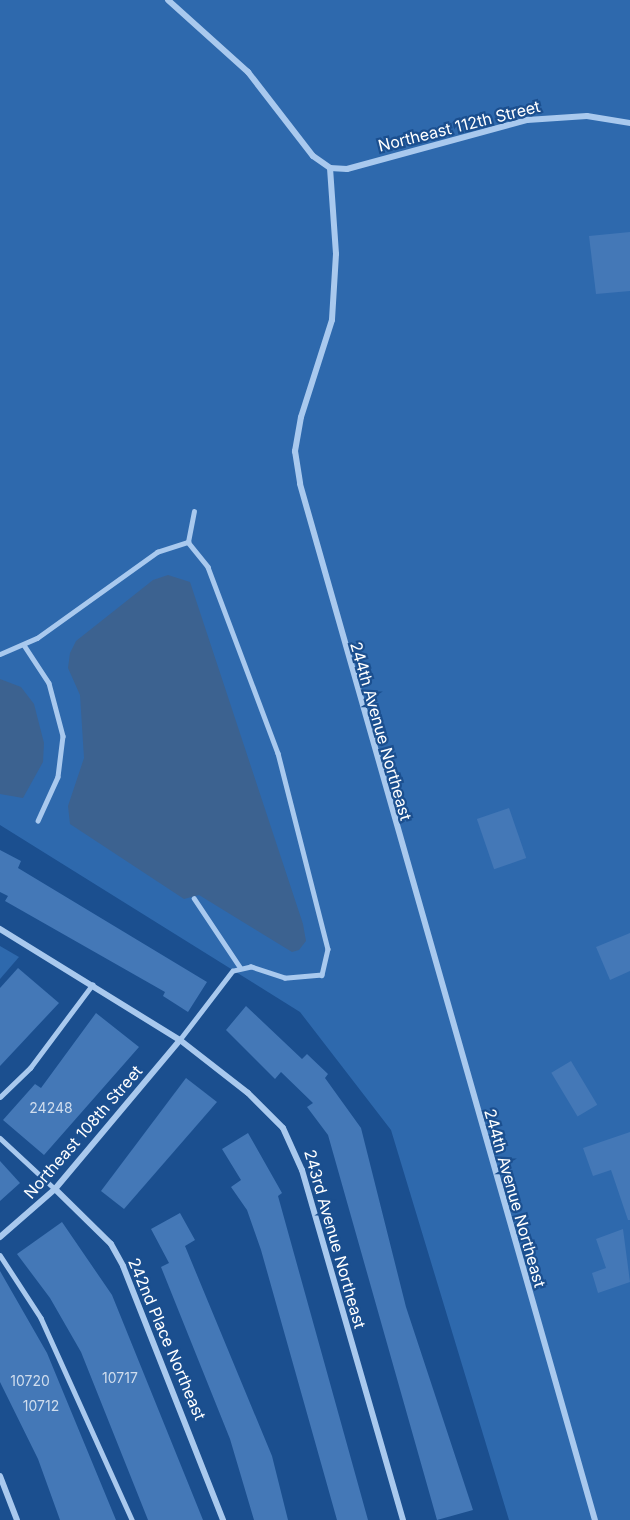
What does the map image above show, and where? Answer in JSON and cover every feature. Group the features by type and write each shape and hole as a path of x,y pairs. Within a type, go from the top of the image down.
{"street":[{"path":"168,0 248,72 313,156 330,168"},
{"name":"Northeast 112th Street","path":"330,168 347,169 527,120 587,116 630,123"},
{"name":"244th Avenue Northeast","path":"330,168 336,254 332,320 301,417 295,451 300,484 595,1520"},
{"name":"243rd Avenue Northeast","path":"0,928 180,1040 248,1093 293,1145 403,1520"},
{"name":"Northeast 108th Street","path":"0,1237 55,1189 180,1040"},
{"name":"242nd Place Northeast","path":"55,1189 111,1244 123,1266 223,1520"},
{"path":"0,1476 17,1520"}],"lane":[{"path":"194,512 188,542 208,567 278,753 328,949 326,968 311,977 285,978 240,967 194,898"},
{"path":"0,654 24,645 136,563 188,542"},
{"path":"24,645 49,683 63,736 58,777 38,821"},
{"path":"180,1040 226,977 240,967"},
{"path":"0,1097 30,1068 92,985"},
{"path":"0,1138 55,1189"},
{"path":"0,1255 41,1318 132,1520"}],"shaded area":[{"path":"0,0 630,0 630,1520 509,1520 391,1130 300,1012 0,825"},
{"path":"168,575 190,582 303,924 306,941 299,950 292,952 199,895 184,899 70,824 68,806 84,758 80,695 68,668 70,653 76,641 153,580"},
{"path":"0,679 21,687 34,704 44,743 43,762 23,798 0,794"},
{"path":"0,946 19,957 0,979"}],"building":[{"path":"630,232 630,291 596,294 589,236"},
{"path":"509,808 526,858 494,869 477,819"},
{"path":"0,850 21,861 18,868 207,982 188,1012 163,996 165,992 5,901 8,896 0,892"},
{"path":"630,933 630,971 610,980 596,947"},
{"path":"18,968 59,1003 0,1066 0,988"},
{"path":"246,1006 302,1059 307,1054 328,1074 325,1078 361,1128 406,1307 473,1510 437,1520 328,1135 307,1107 313,1103 281,1072 275,1079 226,1030"},
{"path":"96,1013 139,1047 44,1155 3,1120 35,1084 41,1088"},
{"path":"571,1061 597,1105 578,1117 551,1073"},
{"path":"186,1078 217,1102 124,1209 101,1191"},
{"path":"630,1132 630,1220 628,1220 611,1170 593,1176 583,1148"},
{"path":"248,1133 282,1193 278,1196 368,1520 337,1520 261,1250 247,1210 231,1187 241,1180 222,1149"},
{"path":"0,1161 20,1183 0,1201"},
{"path":"180,1213 195,1240 185,1246 272,1456 288,1520 254,1520 230,1439 161,1267 169,1263 151,1229"},
{"path":"62,1222 112,1295 203,1520 148,1520 81,1352 50,1298 17,1254"},
{"path":"623,1229 630,1282 598,1293 592,1273 606,1268 596,1239"},
{"path":"0,1271 47,1353 116,1520 60,1520 38,1459 0,1382"}]}
